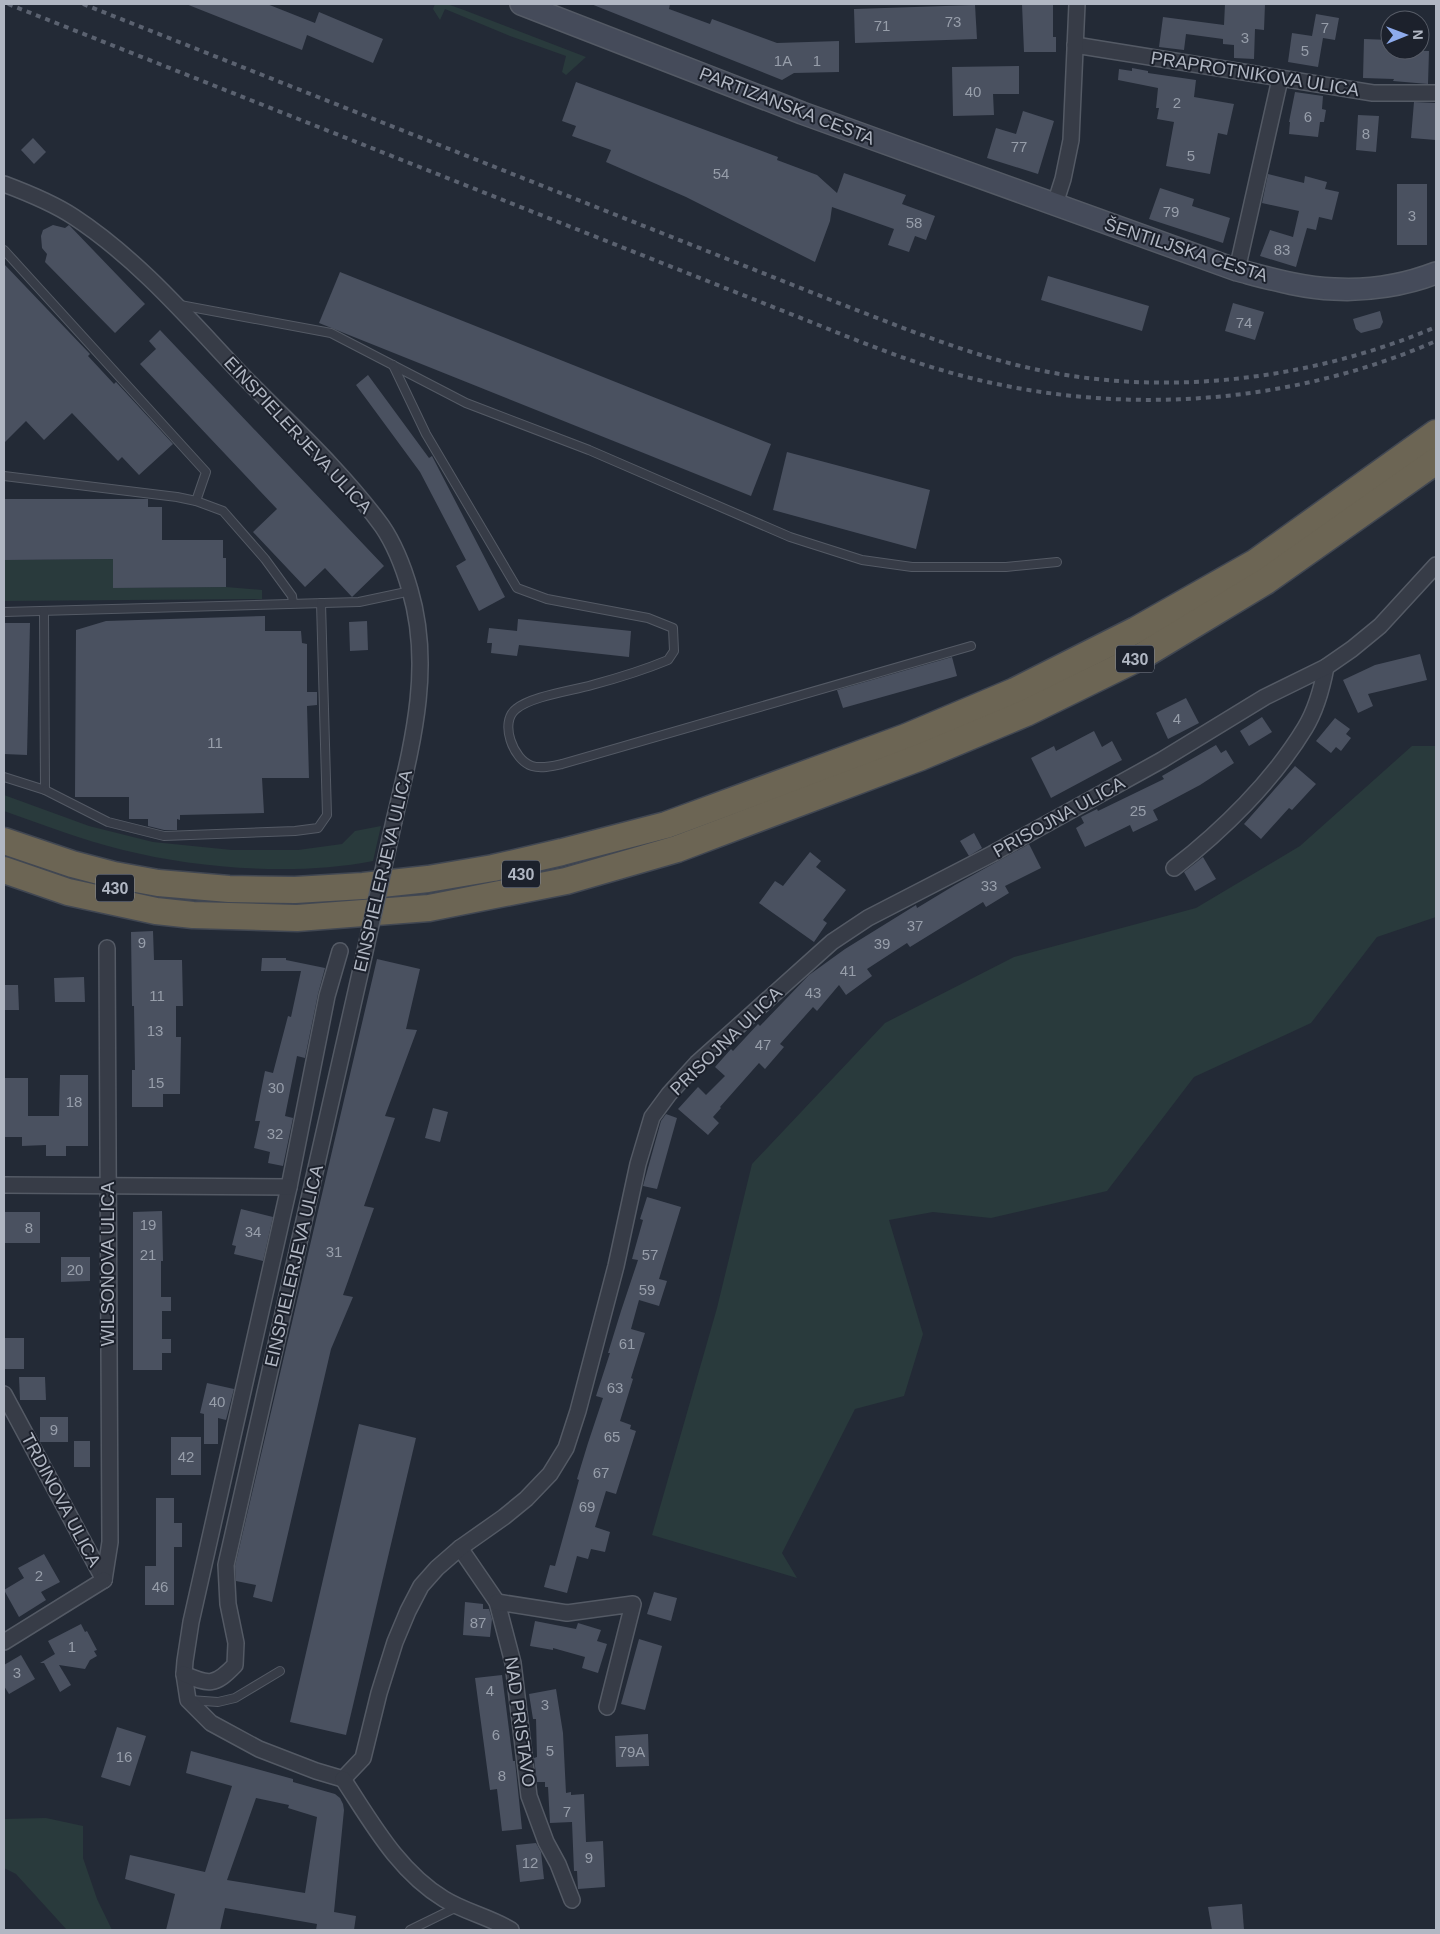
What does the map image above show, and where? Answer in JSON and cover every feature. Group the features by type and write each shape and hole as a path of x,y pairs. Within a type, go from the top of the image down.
{"highway":[{"name":"430","path":"4,840 80,866 114,875 158,883 229,889 295,890 363,886 428,879 493,868 666,825 906,737 1015,691 1136,630 1256,562 1436,433"},
{"name":"430","path":"4,855 71,878 160,896 196,900 249,902 363,900 429,892 566,864 804,800 921,757 1017,716 1142,656 1266,581 1436,461"},
{"path":"4,823 74,847 158,866 194,871 295,875 429,864 491,854 746,796"},
{"path":"4,870 68,892 111,902 193,916 296,918 365,914 429,908 566,880 677,849 804,800"}],"street":[{"name":"PARTIZANSKA CESTA","path":"521,4 802,113 1055,204"},
{"path":"1055,204 1063,179 1071,140 1077,4"},
{"name":"PRAPROTNIKOVA ULICA","path":"1075,45 1373,93 1436,93"},
{"path":"1237,270 1280,79"},
{"name":"EINSPIELERJEVA ULICA","path":"4,184 74,217 129,259 355,492 383,528 400,561 411,591 420,645 421,689 416,723 226,1565 228,1604 236,1643 234,1666 222,1679 204,1683 184,1674"},
{"name":"ŠENTILJSKA CESTA","path":"1055,204 1237,270 1281,281 1334,289 1396,285 1436,273"},
{"name":"PRISOJNA ULICA","path":"343,1779 363,1758 379,1693 395,1642 408,1610 422,1586 437,1568 460,1548 526,1499 550,1474 566,1448 578,1411 616,1266 638,1164 652,1117 669,1094 697,1064 832,942 868,918 992,854 1162,760 1265,697 1326,667 1380,626 1436,565"},
{"path":"1174,868 1206,843 1276,770 1306,728 1320,695 1326,667"},
{"name":"WILSONOVA ULICA","path":"104,1580 110,1542 107,948"},
{"name":"EINSPIELERJEVA ULICA","path":"188,1700 184,1661 190,1622 289,1187 328,996 340,951"},
{"path":"4,1185 289,1187"},
{"name":"TRDINOVA ULICA","path":"4,1394 104,1580"},
{"name":"NAD PRISTAVO","path":"460,1548 497,1602 513,1663 529,1796 546,1842 558,1864 572,1900"},
{"path":"4,1642 104,1580"},
{"path":"497,1602 567,1613 633,1604 607,1708"},
{"path":"188,1700 211,1723 259,1749 316,1771 343,1779 376,1831 408,1871 444,1899 511,1930"}],"lane":[{"path":"4,250 206,472 196,501"},
{"path":"173,303 331,333 466,403 589,450 790,537 862,560 912,567 1006,567 1057,562"},
{"path":"393,365 426,434 517,588 547,599 648,618 673,628 674,651 668,660 594,685 525,702 514,710 509,722 510,742 519,757 532,766 545,767 562,764 971,646"},
{"path":"4,476 177,497 196,501 223,511 265,558 292,596 293,603"},
{"path":"4,612 359,602 411,591"},
{"path":"4,777 45,790 108,822 164,836 295,831 318,828 327,815 321,603"},
{"path":"44,611 45,790"},
{"path":"188,1700 218,1702 234,1698 280,1671"},
{"path":"410,1930 459,1906"}],"shaded area":[{"path":"435,4 447,4 586,57 566,75 562,72 566,56 510,36 445,9 440,20 433,9"},
{"path":"113,559 113,588 226,587 262,590 262,599 4,601 4,560"},
{"path":"1412,746 1436,746 1436,917 1377,937 1311,1023 1194,1077 1107,1191 991,1218 933,1212 889,1220 923,1334 904,1396 855,1409 782,1553 797,1578 652,1535 717,1308 752,1164 885,1023 1014,957 1196,908 1300,846"},
{"path":"4,795 89,826 153,842 232,850 298,850 342,844 355,831 381,826 373,861 343,866 312,868 280,869 216,866 153,857 93,842 63,832 4,811"},
{"path":"46,1818 83,1826 83,1858 97,1899 112,1930 67,1930 16,1874 4,1868 4,1819"}],"building":[{"path":"186,4 267,4 315,23 319,12 383,39 373,63 307,35 302,50"},
{"path":"591,4 670,4 669,9 710,24 712,19 777,43 839,41 839,72 794,73 782,80"},
{"path":"1022,4 1053,4 1053,37 1056,37 1056,52 1024,52"},
{"path":"1225,4 1265,4 1264,30 1255,29 1254,59 1234,58 1234,45 1223,44 1223,39 1186,34 1184,50 1159,47 1163,17 1224,25"},
{"path":"975,5 977,39 855,43 854,9"},
{"path":"1316,14 1339,18 1335,40 1323,38 1318,67 1288,62 1292,33 1312,36"},
{"path":"1364,39 1380,40 1380,60 1429,60 1428,84 1393,81 1394,79 1363,78"},
{"path":"1019,66 1019,94 993,94 994,115 953,116 952,67"},
{"path":"1132,68 1148,71 1148,73 1196,80 1194,97 1234,104 1227,135 1218,133 1210,174 1166,166 1174,122 1157,119 1159,108 1156,108 1158,88 1118,80 1119,69 1132,71"},
{"path":"576,82 778,157 777,160 817,175 837,193 844,173 906,195 902,204 935,216 926,240 915,236 909,252 888,245 894,229 832,207 830,221 815,262 686,197 606,162 611,150 572,136 576,126 562,121"},
{"path":"1295,92 1323,96 1322,109 1326,110 1324,122 1320,122 1318,137 1289,134 1289,122"},
{"path":"1414,102 1436,103 1436,140 1411,138"},
{"path":"1023,111 1054,121 1038,174 987,158 996,128 1016,134"},
{"path":"1358,115 1379,116 1376,152 1356,150"},
{"path":"33,138 46,152 34,164 21,150"},
{"path":"1268,174 1304,183 1305,176 1327,182 1325,189 1339,192 1332,220 1319,217 1316,230 1307,228 1296,267 1260,256 1270,230 1293,237 1299,211 1262,203"},
{"path":"1397,184 1427,184 1427,245 1397,245"},
{"path":"1160,188 1194,199 1192,206 1230,218 1223,243 1149,219"},
{"path":"53,225 65,228 69,225 145,304 115,333 45,262 47,254 42,248 41,236 43,230"},
{"path":"4,264 90,354 88,356 114,384 116,382 173,444 139,475 122,457 118,461 72,413 44,440 26,421 4,443"},
{"path":"340,272 771,444 751,496 319,323"},
{"path":"1048,276 1149,306 1142,331 1041,300"},
{"path":"1233,303 1264,312 1255,340 1225,331"},
{"path":"1380,311 1383,322 1380,328 1361,333 1356,329 1353,319"},
{"path":"160,330 384,566 352,597 325,568 305,587 253,532 277,509 140,364 156,349 149,341"},
{"path":"368,375 429,458 432,456 505,597 479,611 456,566 466,560 420,472 356,385"},
{"path":"787,452 930,490 916,549 773,510"},
{"path":"4,499 148,499 148,507 162,507 162,540 223,540 223,558 226,558 226,587 113,588 113,559 4,560"},
{"path":"265,616 265,631 301,631 302,643 307,644 307,692 317,692 317,705 307,706 309,778 262,778 264,813 180,815 180,820 177,819 177,830 164,830 148,826 148,819 129,819 129,797 75,797 76,630 106,621"},
{"path":"518,619 631,631 629,657 519,645 517,656 491,653 492,643 487,643 489,628 517,631"},
{"path":"367,621 368,650 350,651 349,622"},
{"path":"4,623 30,623 27,755 4,754"},
{"path":"1420,654 1427,680 1368,694 1373,706 1358,713 1343,680 1375,665"},
{"path":"952,657 957,676 843,708 837,690"},
{"path":"1186,698 1199,723 1168,739 1156,713"},
{"path":"1262,717 1272,732 1249,746 1240,731"},
{"path":"1335,718 1350,729 1346,734 1351,738 1341,751 1336,747 1331,753 1316,741"},
{"path":"1094,731 1102,747 1112,741 1122,760 1051,798 1031,758 1054,746 1056,751"},
{"path":"1216,745 1221,753 1226,750 1234,763 1200,785 1153,810 1158,820 1133,832 1130,825 1085,847 1076,828 1084,823 1081,817 1097,809 1098,811 1164,779 1162,776"},
{"path":"1295,766 1316,784 1292,810 1289,808 1261,839 1244,824"},
{"path":"974,833 982,848 969,856 960,841"},
{"path":"1029,844 1041,868 1005,886 1009,893 986,907 983,902 910,947 907,943 867,969 872,976 846,995 839,985 817,1011 813,1007 780,1044 784,1047 765,1069 759,1063 720,1107 713,1117 719,1123 708,1135 678,1109 698,1087 706,1095 725,1076 715,1067 758,1024 760,1026 809,975 845,949 916,905 917,908"},
{"path":"810,852 821,861 816,867 846,890 823,920 827,923 814,942 759,903 775,881 783,886"},
{"path":"1203,857 1216,879 1195,891 1184,872"},
{"path":"153,931 154,960 182,960 183,1006 176,1006 176,1037 181,1037 180,1094 163,1094 163,1107 132,1107 132,1070 135,1070 131,932"},
{"path":"262,958 286,958 286,960 325,968 305,1058 297,1056 285,1116 293,1118 283,1166 268,1163 270,1152 254,1148 260,1121 255,1121 265,1071 273,1073 288,1016 291,1017 301,971 261,971"},
{"path":"377,959 420,969 406,1029 417,1030 385,1116 395,1118 364,1206 374,1208 343,1295 353,1297 331,1349 272,1602 253,1597 256,1585 236,1581 235,1566"},
{"path":"84,977 85,1002 55,1002 54,978"},
{"path":"4,985 18,985 19,1010 4,1010"},
{"path":"60,1075 88,1075 88,1146 66,1146 66,1156 46,1156 46,1145 22,1146 22,1137 4,1137 4,1078 28,1078 28,1116 59,1116"},
{"path":"433,1108 448,1112 440,1142 425,1138"},
{"path":"666,1114 677,1118 657,1189 643,1186 661,1121"},
{"path":"647,1197 681,1207 659,1279 667,1281 659,1306 639,1300 631,1329 645,1333 620,1421 631,1425 630,1429 636,1431 616,1494 606,1491 595,1527 610,1532 605,1552 591,1549 588,1559 577,1556 567,1593 544,1587 550,1565 555,1566 579,1480 577,1479 603,1398 596,1396 638,1260 632,1259 643,1220 640,1219"},
{"path":"241,1209 273,1217 263,1261 234,1254 236,1246 232,1245"},
{"path":"162,1211 163,1261 161,1261 161,1297 171,1297 171,1311 162,1311 162,1339 171,1339 171,1353 162,1353 162,1370 133,1370 133,1212"},
{"path":"4,1212 40,1212 40,1243 4,1243"},
{"path":"61,1257 90,1257 90,1281 61,1282"},
{"path":"4,1338 24,1338 24,1369 5,1369"},
{"path":"19,1377 45,1377 46,1400 20,1400"},
{"path":"207,1383 234,1389 226,1420 218,1418 218,1444 204,1444 204,1414 200,1413"},
{"path":"40,1417 68,1417 68,1442 40,1442"},
{"path":"359,1424 416,1438 346,1735 290,1722"},
{"path":"171,1437 201,1437 201,1475 171,1475"},
{"path":"74,1441 90,1441 90,1467 74,1467"},
{"path":"156,1498 174,1498 174,1523 182,1523 182,1547 174,1547 174,1605 145,1605 145,1566 156,1566"},
{"path":"44,1554 60,1582 41,1592 46,1600 19,1617 4,1590 24,1578 18,1568"},
{"path":"654,1592 677,1598 671,1621 647,1614"},
{"path":"465,1602 483,1604 483,1609 489,1609 492,1619 490,1637 463,1635"},
{"path":"535,1621 576,1629 578,1623 601,1630 597,1641 607,1644 598,1673 582,1668 585,1657 553,1648 553,1650 530,1646"},
{"path":"81,1624 97,1650 94,1651 97,1656 90,1660 85,1669 59,1665 71,1685 60,1692 44,1663 40,1663 55,1654 48,1641"},
{"path":"639,1639 662,1646 645,1710 621,1704"},
{"path":"21,1655 35,1679 9,1694 4,1686 4,1665"},
{"path":"502,1675 513,1761 515,1761 522,1829 502,1831 497,1789 490,1790 475,1678"},
{"path":"556,1689 563,1733 566,1793 571,1792 571,1795 584,1794 586,1842 603,1841 605,1887 578,1889 577,1871 574,1871 572,1822 550,1823 548,1787 545,1787 545,1782 537,1782 534,1758 537,1757 536,1719 533,1719 529,1694"},
{"path":"117,1727 146,1736 130,1786 101,1777"},
{"path":"648,1734 649,1766 616,1767 615,1736"},
{"path":"191,1751 293,1779 293,1782 335,1794 340,1798 344,1810 334,1912 356,1916 354,1930 316,1930 317,1924 225,1908 220,1930 166,1930 175,1894 125,1879 130,1855 205,1872 232,1786 186,1773","holes":["256,1798 289,1805 288,1808 317,1817 305,1893 227,1880"]},
{"path":"536,1843 541,1852 544,1879 520,1882 516,1845"},
{"path":"1242,1904 1244,1930 1212,1930 1208,1907"}],"railway":[{"path":"8,4 851,338 959,375 1018,388 1079,397 1140,400 1200,398 1261,391 1321,380 1379,363 1436,341"},
{"path":"83,4 900,327 978,354 1052,373 1108,380 1164,383 1220,380 1276,373 1331,362 1384,346 1436,327"}]}
